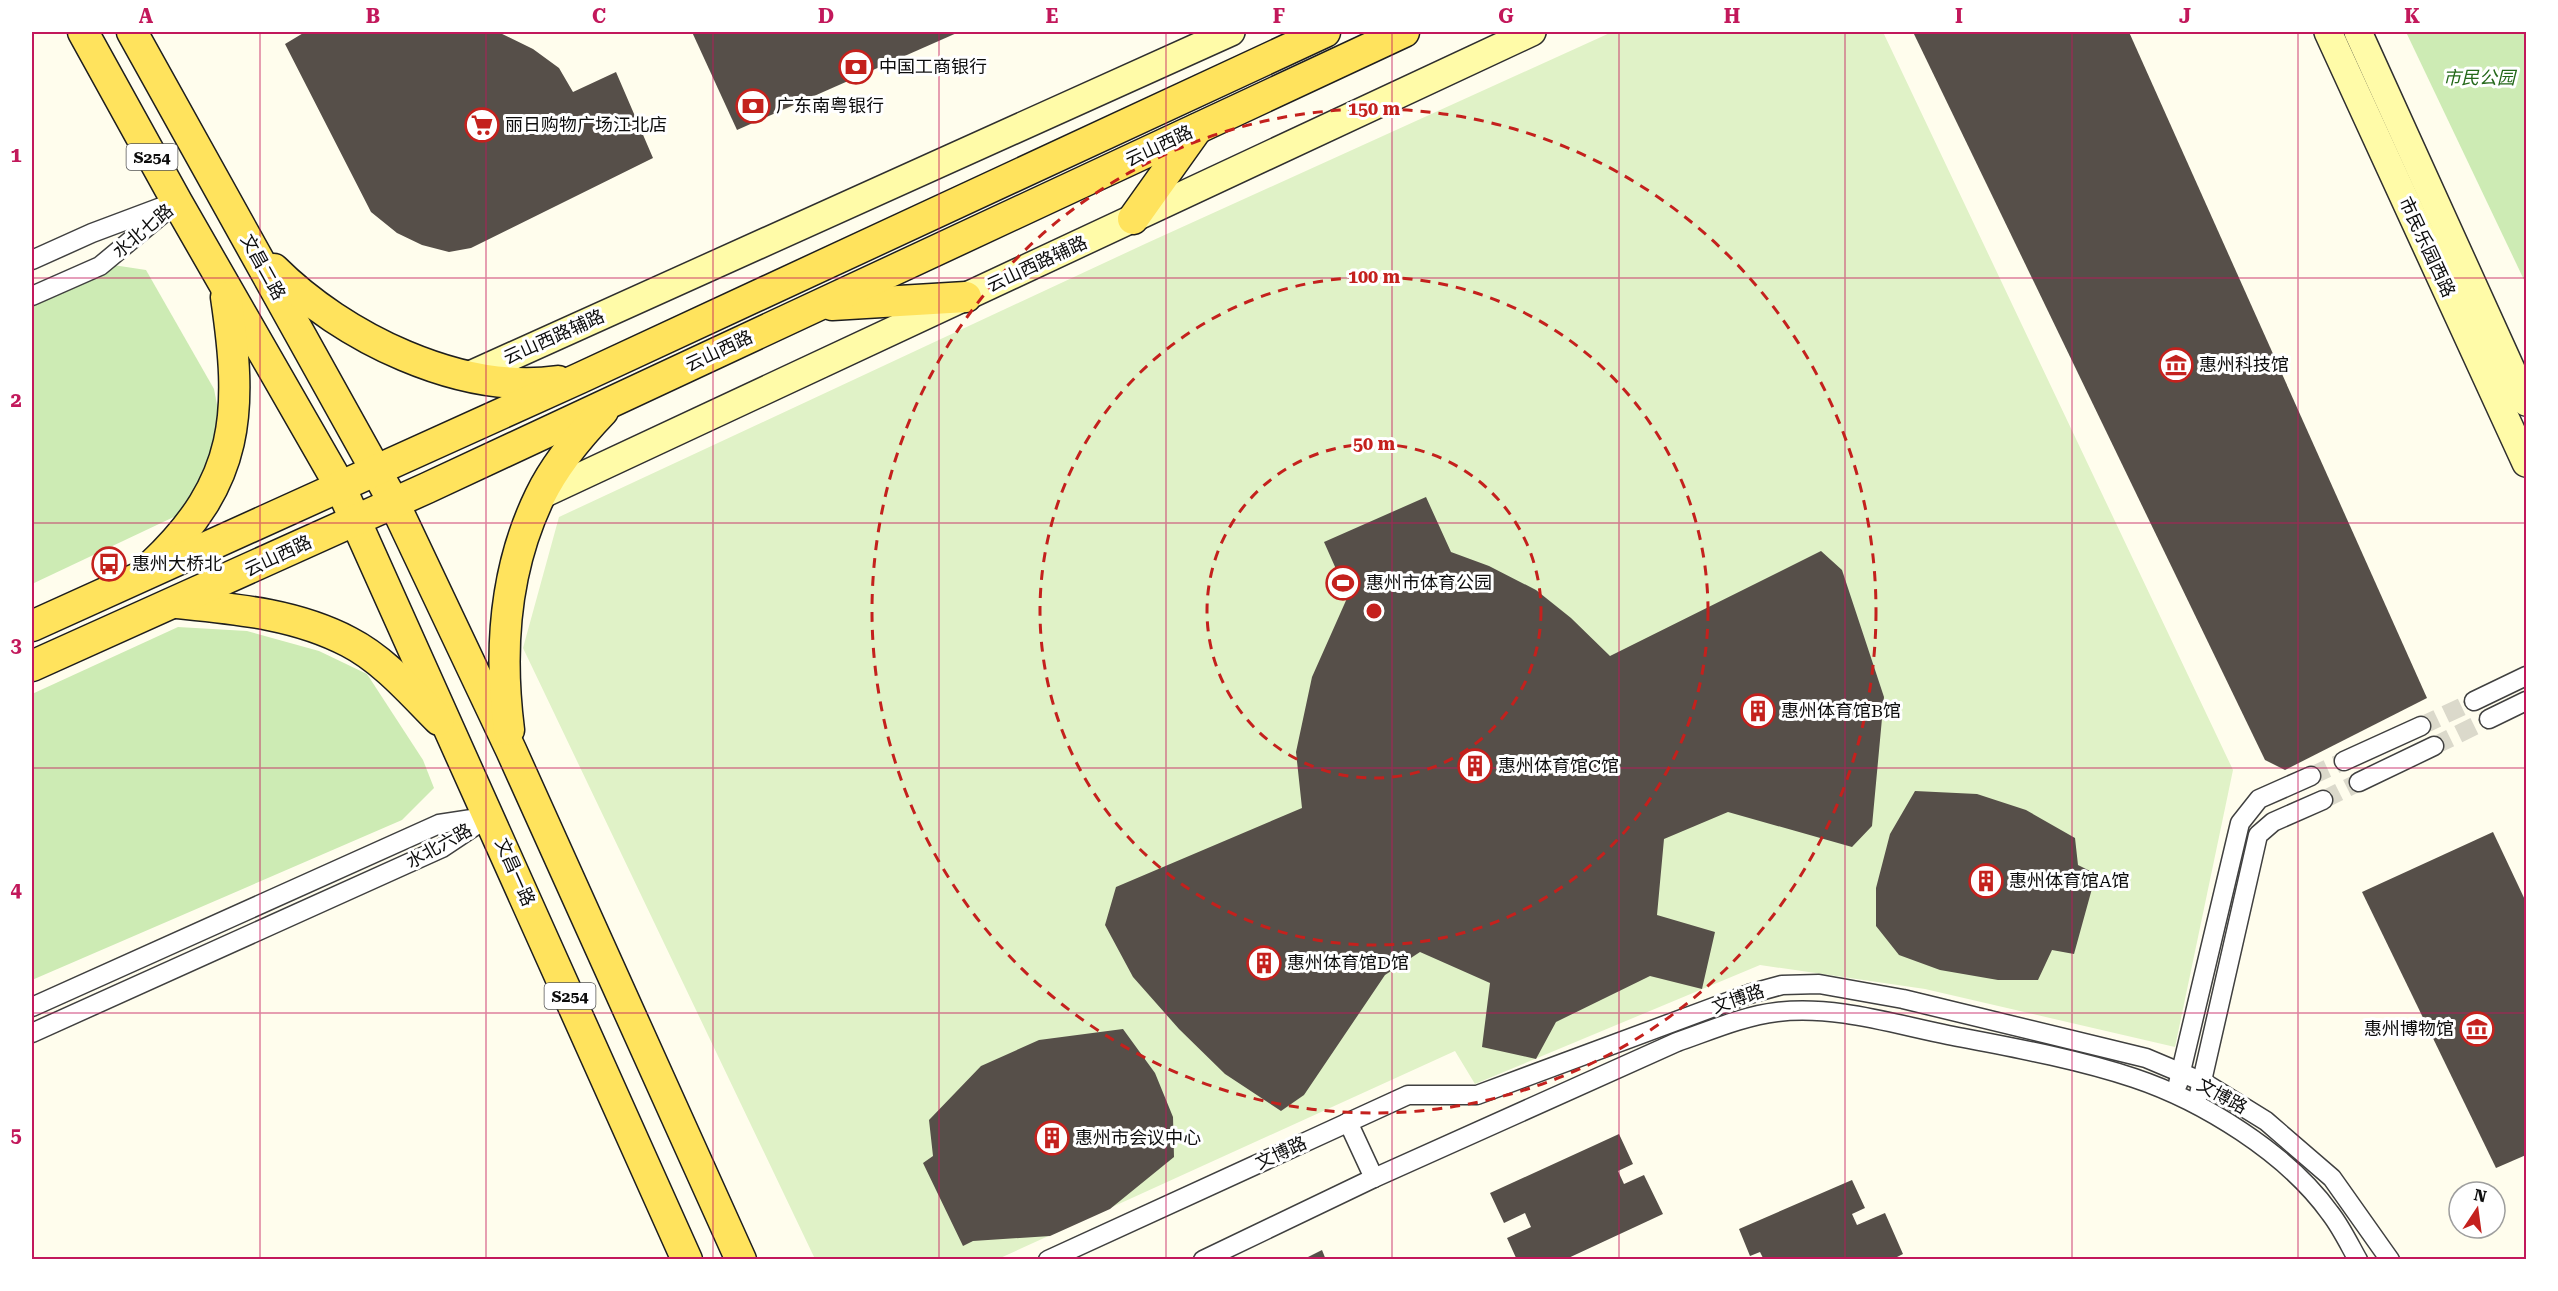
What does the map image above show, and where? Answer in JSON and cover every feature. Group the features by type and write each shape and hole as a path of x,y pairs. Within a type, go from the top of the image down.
{"main road":[{"name":"S254","path":"83,32 177,202 340,486"},
{"name":"文昌二路","path":"132,32 394,503"},
{"name":"云山西路辅路","path":"468,376 1231,32"},
{"path":"1240,71 1281,32"},
{"name":"云山西路","path":"32,626 580,378 1325,32"},
{"name":"云山西路","path":"32,666 356,521 1404,32"},
{"name":"云山西路辅路","path":"541,495 1532,32"},
{"name":"市民乐园西路","path":"2328,32 2526,463"},
{"name":"市民乐园西路","path":"2358,32 2526,402"},
{"path":"1133,219 1199,127"},
{"path":"253,248 293,288 332,318 407,355 468,376 503,382 541,384 580,378"},
{"path":"139,578 173,546 193,521 212,490 228,451 235,410 236,370 224,281"},
{"path":"817,305 966,297"},
{"path":"511,750 504,658 508,599 519,549 541,495 565,456 611,401"},
{"name":"文昌一路","path":"340,486 490,816 687,1260"},
{"name":"S254","path":"394,503 511,750 741,1260"},
{"path":"174,603 277,616 314,627 351,643 378,661 452,733"}],"street":[{"name":"水北七路","path":"32,260 92,233 177,202"},
{"name":"水北七路","path":"32,296 100,266 177,202"},
{"path":"2474,701 2526,676"},
{"path":"2489,719 2526,701"},
{"path":"2344,761 2421,726"},
{"path":"2359,782 2434,746"},
{"path":"2176,1097 2241,823 2259,799 2311,776"},
{"path":"2195,1104 2203,1082 2258,835 2273,822 2323,800"},
{"name":"水北六路","path":"32,1007 439,824 490,816"},
{"name":"水北六路","path":"32,1033 442,848 490,816"},
{"name":"文博路","path":"1048,1260 1408,1095 1477,1095 1749,994 1782,985 1820,984 1903,999 2146,1058 2203,1082 2266,1121 2332,1178 2390,1260"},
{"name":"文博路","path":"1203,1260 1374,1178 1677,1042 1729,1024 1777,1012 1818,1011 1858,1016 2060,1057 2136,1079 2195,1104 2256,1141 2295,1174 2330,1212 2358,1260"},
{"path":"1348,1122 1374,1178"}],"green space":[{"name":"惠州市体育公园","path":"1612,32 1883,32 2233,770 2175,1047 1925,989 1760,965 1475,1084 1455,1051 998,1259 815,1259 523,648 559,517 1147,243"},
{"name":"市民公园","path":"2406,32 2526,32 2526,284"},
{"path":"100,263 146,270 214,389 223,436 202,487 178,515 32,584 32,293"},
{"path":"178,627 247,631 319,651 367,674 423,760 434,788 402,820 32,980 32,694"}],"building":[{"name":"丽日购物广场江北店","path":"305,32 498,32 533,49 559,68 573,92 616,72 653,158 471,248 449,252 422,245 397,233 371,212 285,44"},
{"path":"692,32 959,32 737,130"},
{"name":"惠州科技馆","path":"1913,32 2129,32 2427,698 2285,770 2265,760"},
{"path":"1426,497 1451,552 1489,566 1536,590 1571,618 1610,656 1821,551 1842,570 1884,697 1872,826 1852,847 1728,812 1664,839 1657,915 1715,932 1702,989 1650,976 1556,1022 1536,1059 1482,1047 1490,983 1420,952 1385,975 1304,1095 1281,1111 1225,1074 1179,1029 1133,977 1105,925 1116,887 1302,808 1296,752 1312,677 1348,596 1324,542"},
{"name":"惠州体育馆A馆","path":"1915,791 1977,794 2026,810 2075,838 2078,865 2096,874 2074,954 2052,950 2038,980 1998,980 1940,970 1899,955 1876,926 1876,888 1890,834"},
{"name":"惠州博物馆","path":"2493,832 2526,902 2526,1155 2496,1168 2362,892"},
{"name":"惠州市会议中心","path":"1123,1029 1155,1073 1173,1117 1174,1157 1110,1209 1050,1236 973,1241 963,1246 923,1163 933,1156 929,1120 981,1066 1039,1040"},
{"path":"1619,1134 1633,1164 1618,1171 1624,1184 1644,1175 1663,1214 1564,1260 1517,1260 1507,1238 1531,1227 1525,1213 1504,1223 1490,1193"},
{"path":"1852,1180 1865,1208 1852,1214 1857,1225 1885,1213 1903,1254 1891,1260 1764,1260 1760,1252 1750,1256 1739,1229"},
{"path":"1322,1250 1326,1260 1302,1260"}],"tunnel":[{"path":"2421,726 2474,701"},
{"path":"2434,746 2489,719"},
{"path":"2311,776 2344,761"},
{"path":"2323,800 2359,782"}],"place":[{"name":"中国工商银行","path":"856,67"},
{"name":"广东南粤银行","path":"753,106"},
{"name":"丽日购物广场江北店","path":"482,125"},
{"name":"惠州科技馆","path":"2176,365"},
{"name":"惠州大桥北","path":"109,564"},
{"name":"惠州市体育公园","path":"1343,583"},
{"name":"惠州体育馆B馆","path":"1758,711"},
{"name":"惠州体育馆C馆","path":"1475,766"},
{"name":"惠州体育馆A馆","path":"1986,881"},
{"name":"惠州体育馆D馆","path":"1264,963"},
{"name":"惠州博物馆","path":"2477,1029"},
{"name":"惠州市会议中心","path":"1052,1138"}]}
